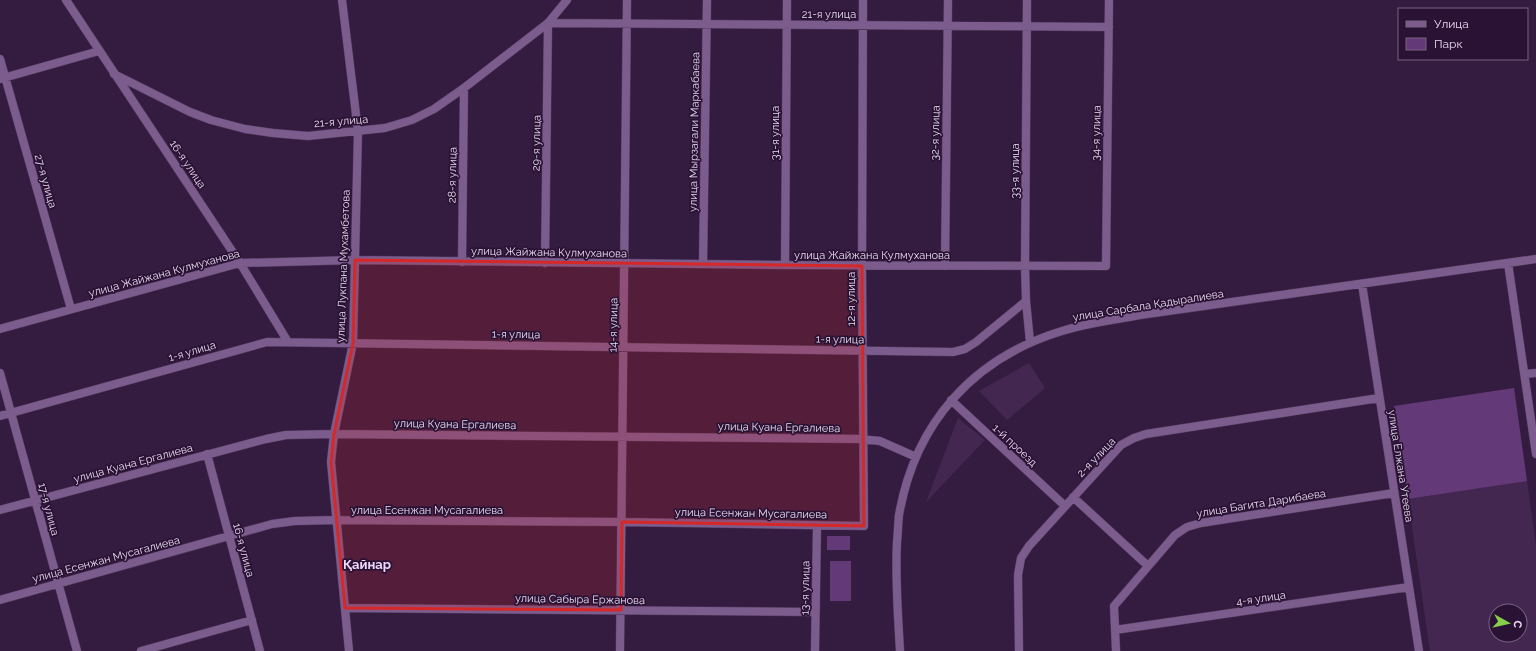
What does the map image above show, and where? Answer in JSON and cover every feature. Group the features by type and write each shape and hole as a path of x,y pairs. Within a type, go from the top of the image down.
{"street":[{"name":"16-я улица","path":"66,0 240,263 288,342"},
{"name":"улица Лукпана Мухамбетова","path":"342,0 358,131 353,343 334,434 332,462 336,520 349,651"},
{"name":"21-я улица","path":"114,74 190,112 211,120 245,129 308,136 385,128 412,120 434,109 464,88 548,23 567,0"},
{"name":"14-я улица","path":"620,651 627,0"},
{"name":"улица Мырзагали Маркабаева","path":"703,264 707,0"},
{"name":"31-я улица","path":"785,265 787,0"},
{"name":"12-я улица","path":"863,0 862,351 864,526"},
{"name":"32-я улица","path":"945,266 948,0"},
{"name":"33-я улица","path":"1027,0 1025,267 1026,301 1030,342"},
{"name":"34-я улица","path":"1106,266 1109,0"},
{"name":"21-я улица","path":"548,23 1109,27"},
{"name":"29-я улица","path":"545,263 548,23"},
{"path":"3,79 99,51"},
{"name":"27-я улица","path":"0,59 3,79 71,308"},
{"name":"28-я улица","path":"462,262 464,88"},
{"name":"улица Сарбала Қадыралиева","path":"900,651 896,568 899,516 904,490 916,457 931,428 951,400 986,368 1030,342 1063,330 1140,315 1536,259"},
{"name":"улица Жайжана Кулмуханова","path":"0,328 240,263 355,260 862,266 1106,266"},
{"path":"1508,263 1536,454"},
{"name":"улица Елжана Утеева","path":"1362,284 1419,651"},
{"name":"1-я улица","path":"0,416 267,342 952,352 965,349 976,342 1026,301"},
{"name":"17-я улица","path":"0,373 77,651"},
{"path":"1525,374 1536,373"},
{"name":"2-я улица","path":"1019,651 1018,575 1021,558 1029,546 1121,445 1146,434 1379,398"},
{"name":"1-й проезд","path":"951,400 1065,506"},
{"name":"улица Куана Ергалиева","path":"0,510 207,454 286,435 334,434 863,439 880,441 916,457"},
{"name":"16-я улица","path":"207,454 260,651"},
{"name":"улица Багита Дарибаева","path":"1116,651 1114,606 1175,535 1187,527 1201,523 1394,493"},
{"path":"1073,497 1148,566"},
{"name":"улица Есенжан Мусагалиева","path":"0,600 272,524 295,521 622,522 864,526"},
{"name":"13-я улица","path":"815,651 816,526"},
{"name":"4-я улица","path":"1115,630 1409,587"},
{"name":"улица Сабыра Ержанова","path":"345,608 815,612"},
{"path":"141,651 252,620"}],"highlighted area":[{"path":"355,260 862,266 864,526 622,522 621,610 345,608 331,462 334,434 353,343"}],"shaded area":[{"path":"1029,363 1045,388 1007,420 979,391"},
{"path":"958,418 985,440 926,502"},
{"path":"1527,481 1536,545 1536,651 1430,651 1408,499"}],"green space":[{"path":"1514,388 1527,481 1408,499 1394,406"},
{"path":"827,536 850,536 850,550 827,550"},
{"path":"830,561 851,561 851,601 830,601"}],"district":[{"name":"Қайнар","path":"367,564"}]}
